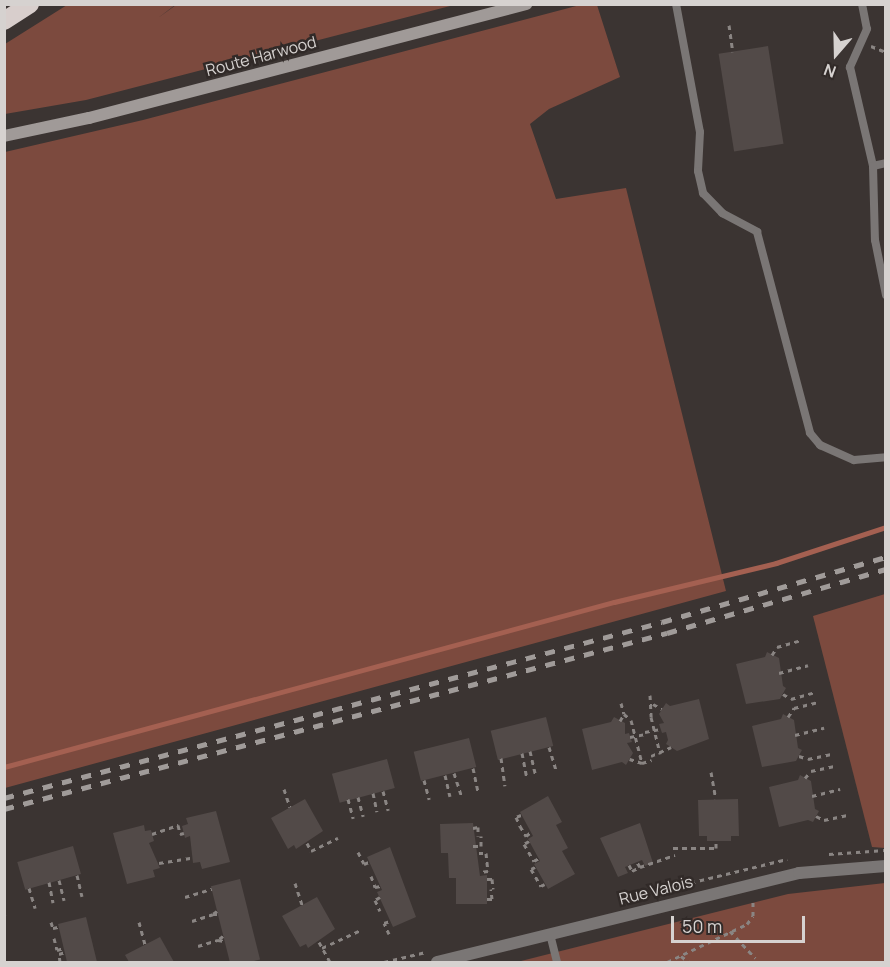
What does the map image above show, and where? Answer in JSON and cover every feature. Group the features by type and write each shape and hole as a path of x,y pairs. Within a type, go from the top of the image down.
{"highway":[{"path":"4,21 30,4"}],"main road":[{"name":"Route Harwood","path":"4,136 89,118 526,4"}],"street":[{"name":"Rue Valois","path":"437,963 799,873 885,866"}],"lane":[{"path":"675,4 700,132 698,171 703,193 722,213 757,232 810,433 820,445 854,460 885,457"},
{"path":"862,4 867,29 850,67 873,166 875,240 885,295"},
{"path":"873,166 885,163"},
{"path":"550,934 557,963"}],"path":[{"path":"729,25 733,52"},
{"path":"772,655 777,647 801,640"},
{"path":"779,673 808,665"},
{"path":"783,694 791,699 815,692"},
{"path":"650,695 654,730 660,754"},
{"path":"788,717 794,708 818,702"},
{"path":"621,703 624,714 631,720 642,763"},
{"path":"652,704 662,709"},
{"path":"620,721 624,714"},
{"path":"795,735 824,728"},
{"path":"630,737 660,729"},
{"path":"549,747 556,770"},
{"path":"630,759 642,763 671,747"},
{"path":"530,752 536,776"},
{"path":"522,753 527,779"},
{"path":"799,756 808,759 831,754"},
{"path":"501,758 505,786"},
{"path":"805,778 811,771 834,766"},
{"path":"473,768 478,792"},
{"path":"711,772 716,800"},
{"path":"454,773 461,795"},
{"path":"445,775 450,796"},
{"path":"424,780 429,800"},
{"path":"284,789 290,807"},
{"path":"812,796 840,789"},
{"path":"383,790 388,810"},
{"path":"373,793 377,812"},
{"path":"358,797 363,816"},
{"path":"348,799 353,818"},
{"path":"522,815 516,817 520,826 526,836 531,832"},
{"path":"816,816 824,820 847,815"},
{"path":"152,834 178,825 180,834 184,833"},
{"path":"473,828 478,827 482,846 473,846"},
{"path":"307,843 311,851 338,838"},
{"path":"529,841 524,844 534,861 539,858"},
{"path":"673,848 716,848 716,841"},
{"path":"358,852 364,864 369,862"},
{"path":"479,853 486,853 488,863 488,871 480,872"},
{"path":"629,865 632,871 675,855"},
{"path":"159,863 192,858"},
{"path":"637,862 640,867"},
{"path":"535,867 531,869 541,886 545,884"},
{"path":"77,875 82,896"},
{"path":"370,876 375,887 381,886"},
{"path":"487,879 492,879 492,899 487,899"},
{"path":"59,880 64,900"},
{"path":"49,882 53,903"},
{"path":"296,883 295,892 302,905"},
{"path":"29,888 35,908"},
{"path":"185,897 212,889"},
{"path":"380,897 375,900 380,911"},
{"path":"667,963 747,924 753,916 753,900"},
{"path":"192,921 217,912"},
{"path":"389,934 384,923 390,921"},
{"path":"51,922 53,928 58,927"},
{"path":"139,922 145,945"},
{"path":"322,948 361,930"},
{"path":"730,931 755,958"},
{"path":"54,938 57,950 64,950 59,954 60,963"},
{"path":"198,946 224,939"},
{"path":"319,942 330,963"},
{"path":"680,956 689,963"}],"shaded area":[{"path":"67,5 175,5 158,18 176,5 454,5 86,100 5,114 5,44"},
{"path":"580,5 597,5 620,77 549,109 530,124 556,199 626,188 726,591 5,788 5,152 143,120"},
{"path":"885,594 885,848 872,847 813,616"},
{"path":"885,883 885,962 517,962 788,894"}],"building":[{"path":"768,46 783,144 734,152 719,54"},
{"path":"767,652 779,658 783,686 786,688 780,699 746,704 736,664 765,657"},
{"path":"699,699 709,739 677,751 666,744 668,740 666,732 662,733 659,724 664,723 659,714 666,703 670,706"},
{"path":"783,714 794,720 798,748 802,750 796,761 762,767 752,726 781,719"},
{"path":"546,717 553,746 498,760 491,731"},
{"path":"614,717 625,723 625,734 629,733 632,742 627,743 633,753 626,765 622,762 592,770 582,729 611,722"},
{"path":"469,738 476,767 421,781 414,752"},
{"path":"387,759 395,788 340,803 332,774"},
{"path":"800,775 811,781 815,809 819,811 813,822 808,820 779,827 769,787 798,780"},
{"path":"548,796 562,822 556,825 568,848 562,851 575,874 548,889 534,864 540,861 528,839 533,836 520,812"},
{"path":"305,799 323,831 296,849 294,845 288,849 271,818"},
{"path":"738,799 739,836 731,836 731,841 707,841 707,836 699,836 698,800"},
{"path":"216,811 230,862 202,869 200,862 193,863 190,836 185,838 182,826 188,824 186,818"},
{"path":"473,823 480,876 487,875 487,904 456,904 456,878 449,878 448,853 441,853 440,824"},
{"path":"640,823 653,863 645,866 642,860 625,867 628,873 618,877 600,838"},
{"path":"144,825 145,831 151,830 154,841 149,843 160,868 153,870 155,877 127,884 113,833"},
{"path":"73,846 81,874 25,890 17,862"},
{"path":"390,847 416,917 393,927 377,892 382,890 367,857"},
{"path":"240,879 260,960 230,962 211,886"},
{"path":"317,897 335,929 308,948 306,944 300,947 282,916"},
{"path":"86,917 97,962 67,962 58,924"},
{"path":"160,937 174,962 129,962 125,955"}],"waterway":[{"path":"4,767 614,602 776,563 886,527"}],"railway":[{"path":"4,798 662,622 886,557"},
{"path":"4,809 667,633 886,569"}]}
